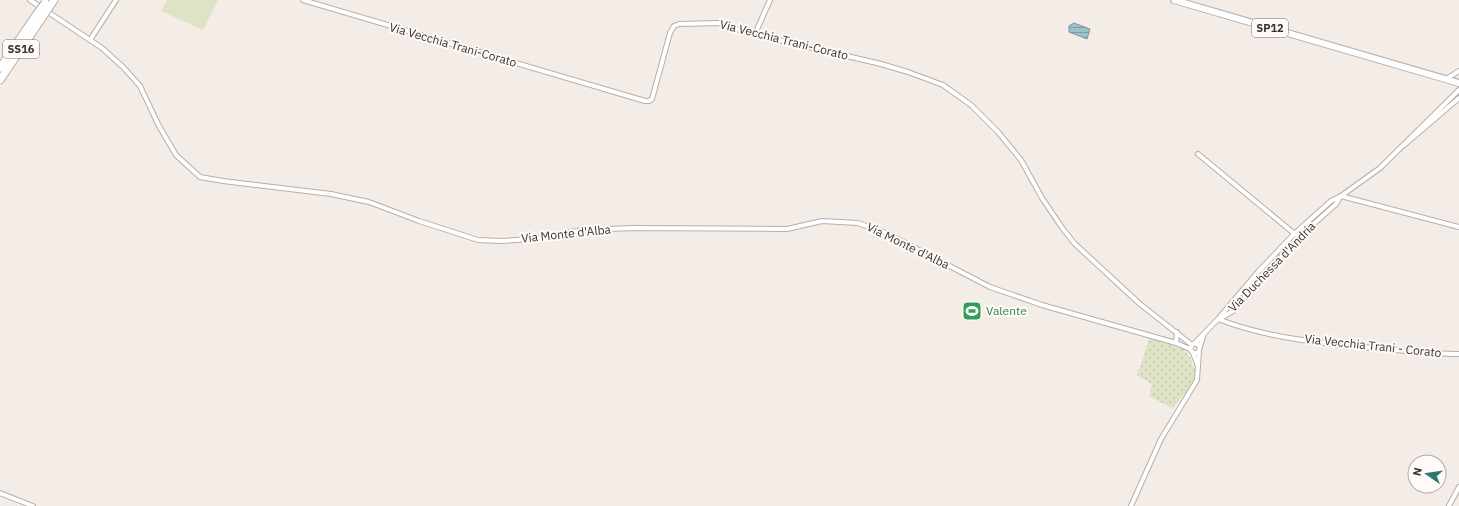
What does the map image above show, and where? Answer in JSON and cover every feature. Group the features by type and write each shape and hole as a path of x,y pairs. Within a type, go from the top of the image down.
{"highway":[{"name":"SS16","path":"0,80 49,2"},
{"name":"SS16","path":"0,68 39,17"}],"main road":[{"name":"SP12","path":"1174,0 1458,82"}],"street":[{"name":"Via Monte d'Alba","path":"30,0 102,48 123,66 140,86 159,126 176,155 200,177 331,194 369,202 419,221 478,240 493,241 531,239 582,230 633,228 787,229 822,222 858,222 886,233 990,287 1042,305 1176,343 1193,346"},
{"path":"90,40 116,0"},
{"name":"Via Vecchia Trani-Corato","path":"303,0 645,101 649,101 652,98 669,37 674,26 679,24 719,23 754,34 824,50 908,72 943,85 971,105 998,132 1021,160 1042,198 1075,244 1140,304 1193,346"},
{"path":"754,34 770,0"},
{"path":"1446,79 1459,71"},
{"path":"1458,82 1459,71"},
{"path":"1458,91 1459,99"},
{"name":"Via Duchessa d'Andria","path":"1193,346 1258,272 1294,234 1331,201 1380,168 1458,91"},
{"name":"Via Duchessa d'Andria","path":"1396,151 1410,142 1459,99"},
{"path":"1198,154 1299,237"},
{"path":"1340,196 1459,227"},
{"name":"Via Duchessa d'Andria","path":"1218,319 1233,311 1299,237 1336,204 1340,196"},
{"name":"Via Vecchia Trani - Corato","path":"1218,319 1239,327 1264,333 1340,345 1459,354"},
{"path":"1176,343 1177,332"},
{"name":"Via Duchessa d'Andria","path":"1131,506 1161,439 1197,380 1200,349 1203,336"},
{"path":"1193,353 1196,353 1200,349 1198,345 1193,346 1193,353 1199,370"},
{"path":"1449,506 1459,487"},
{"path":"0,493 34,506"}],"green space":[{"path":"167,0 218,0 203,30 161,11"},
{"path":"1149,338 1183,349 1190,357 1195,371 1192,386 1172,408 1149,396 1152,384 1136,375 1141,365"}],"water":[{"path":"1074,23 1090,29 1087,39 1069,32 1069,26"}],"place":[{"name":"Valente","path":"972,311"}]}
